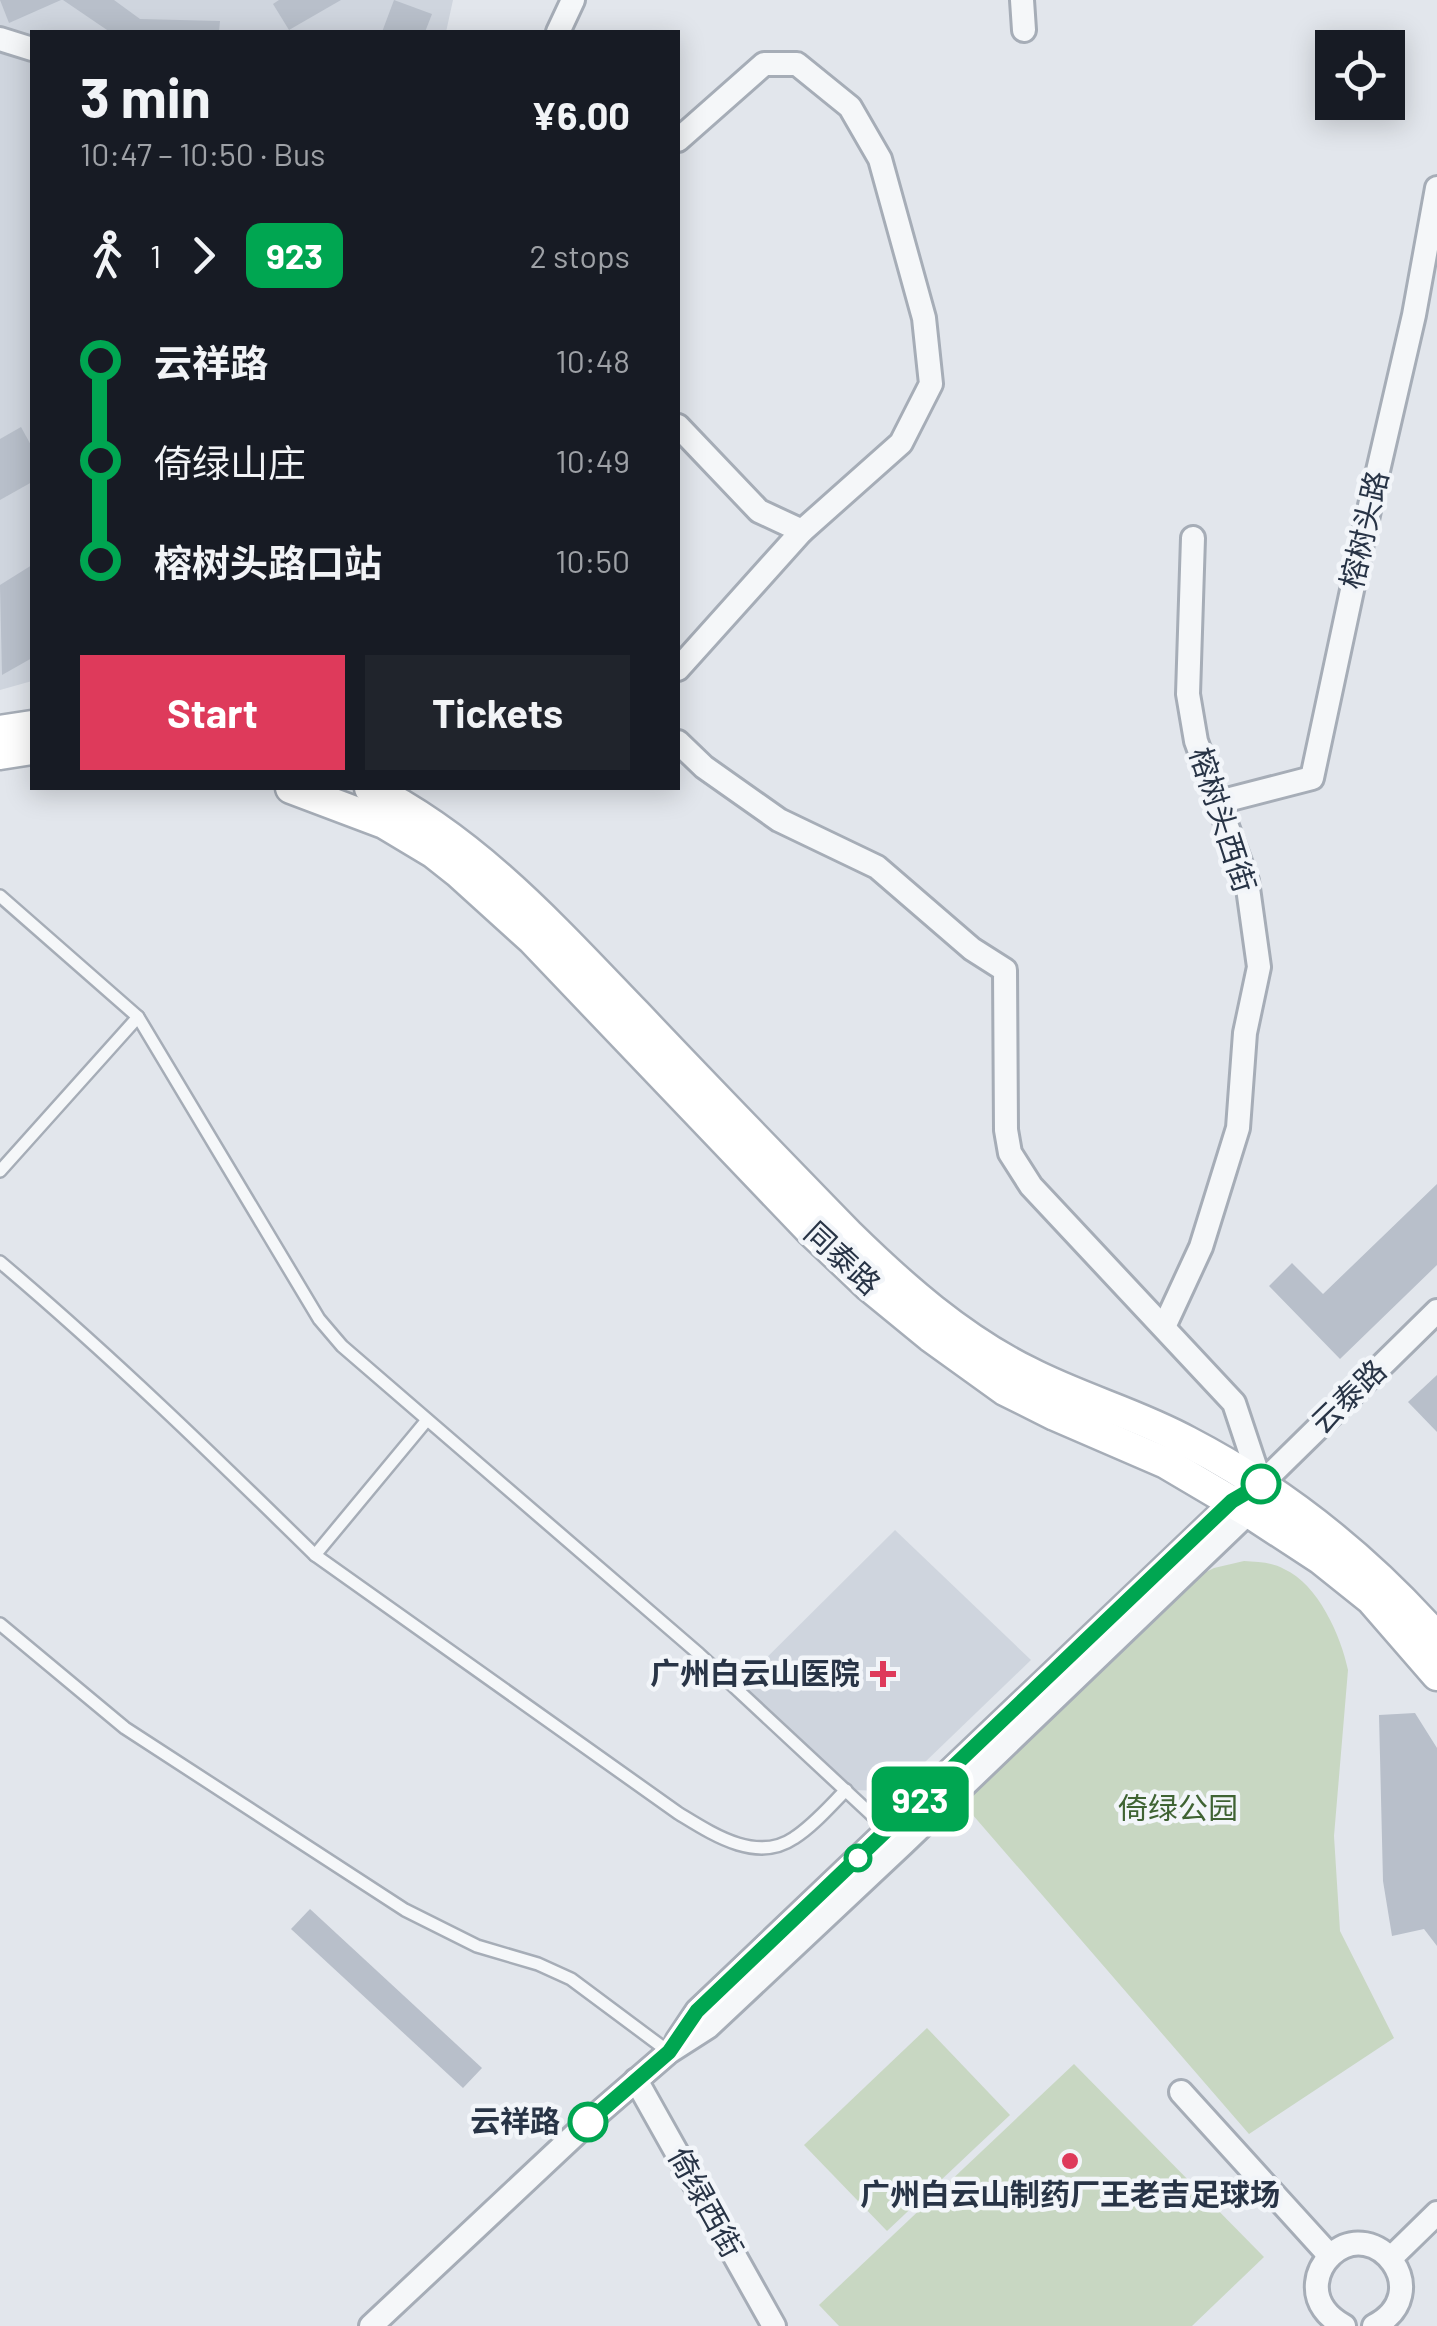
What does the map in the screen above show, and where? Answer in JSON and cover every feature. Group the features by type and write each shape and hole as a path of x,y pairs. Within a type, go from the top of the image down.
{"main road":[{"path":"0,731 30,726"},
{"path":"0,754 30,750"},
{"name":"同泰路","path":"297,790 384,823 458,872 532,940 810,1230 930,1336 1030,1404 1248,1499 1348,1551 1437,1638"},
{"name":"同泰路","path":"374,790 432,824 489,868 558,934 848,1234 946,1321 1026,1371 1180,1438 1358,1588 1437,1675"}],"street":[{"path":"559,30 573,0"},
{"path":"1022,0 1024,30"},
{"path":"0,39 30,48"},
{"path":"680,138 764,64 797,64 850,107 880,160 924,318 931,384 902,443 802,530 680,666"},
{"name":"榕树头路","path":"1219,802 1312,778 1371,500 1426,312 1437,188"},
{"path":"680,428 758,511 802,530"},
{"name":"榕树头西街","path":"1164,1327 1201,1247 1238,1128 1245,1034 1259,967 1247,881 1196,741 1188,694 1193,538"},
{"path":"371,2326 562,2145 669,2052 708,2027 896,1837 1248,1499 1234,1403 1031,1186 1010,1153 1006,1130 1004,970 972,949 877,867 780,820 704,767 680,744"},
{"name":"云泰路","path":"1248,1499 1437,1311"},
{"name":"倚绿西街","path":"636,2080 774,2326"},
{"path":"1181,2092 1330,2256"},
{"path":"1391,2258 1437,2212"},
{"path":"1344,2326 1324,2310 1318,2297 1320,2270 1339,2250 1366,2244 1391,2258 1402,2283 1394,2310 1374,2326"}],"lane":[{"path":"0,896 138,1017 320,1319 342,1346 699,1654 896,1837"},
{"path":"0,1170 138,1017"},
{"path":"0,1262 167,1410 315,1554 678,1813 723,1840 744,1846 782,1846 797,1837 846,1790"},
{"path":"315,1554 426,1420"},
{"path":"0,1624 125,1728 404,1910 477,1946 538,1964 570,1980 669,2052"}],"shaded area":[{"path":"0,0 453,0 446,30 30,30 30,682 0,690"},
{"name":"广州白云山医院","path":"895,1530 1031,1660 895,1791 846,1790 736,1688"}],"green space":[{"name":"倚绿公园","path":"1244,1561 1279,1567 1307,1586 1326,1612 1345,1657 1348,1670 1334,1836 1340,1931 1394,2038 1249,2134 959,1799 1188,1581 1214,1568"},
{"path":"927,2028 1010,2115 887,2231 804,2145"},
{"name":"广州白云山制药厂王老吉足球场","path":"1074,2064 1264,2257 1192,2326 839,2326 819,2305"}],"building":[{"path":"0,0 61,0 9,23"},
{"path":"63,0 114,0 140,19 220,21 219,30 107,30"},
{"path":"279,0 341,0 289,30 273,4"},
{"path":"394,0 432,14 426,30 383,30"},
{"path":"21,427 30,443 30,483 0,500 0,439"},
{"path":"30,566 30,659 2,675 0,585"},
{"path":"1437,1184 1437,1265 1340,1359 1269,1286 1292,1263 1323,1294"},
{"path":"1437,1375 1437,1432 1408,1402"},
{"path":"1415,1713 1437,1748 1437,1946 1424,1929 1392,1936 1383,1881 1379,1715"},
{"path":"310,1909 482,2068 463,2088 291,1929"}],"bus line":[{"name":"923","path":"588,2122 669,2052 697,2011 1232,1501 1261,1484"}],"place":[{"name":"广州白云山医院","path":"883,1674"},
{"name":"云祥路","path":"588,2122"},
{"name":"广州白云山制药厂王老吉足球场","path":"1070,2161"}]}
